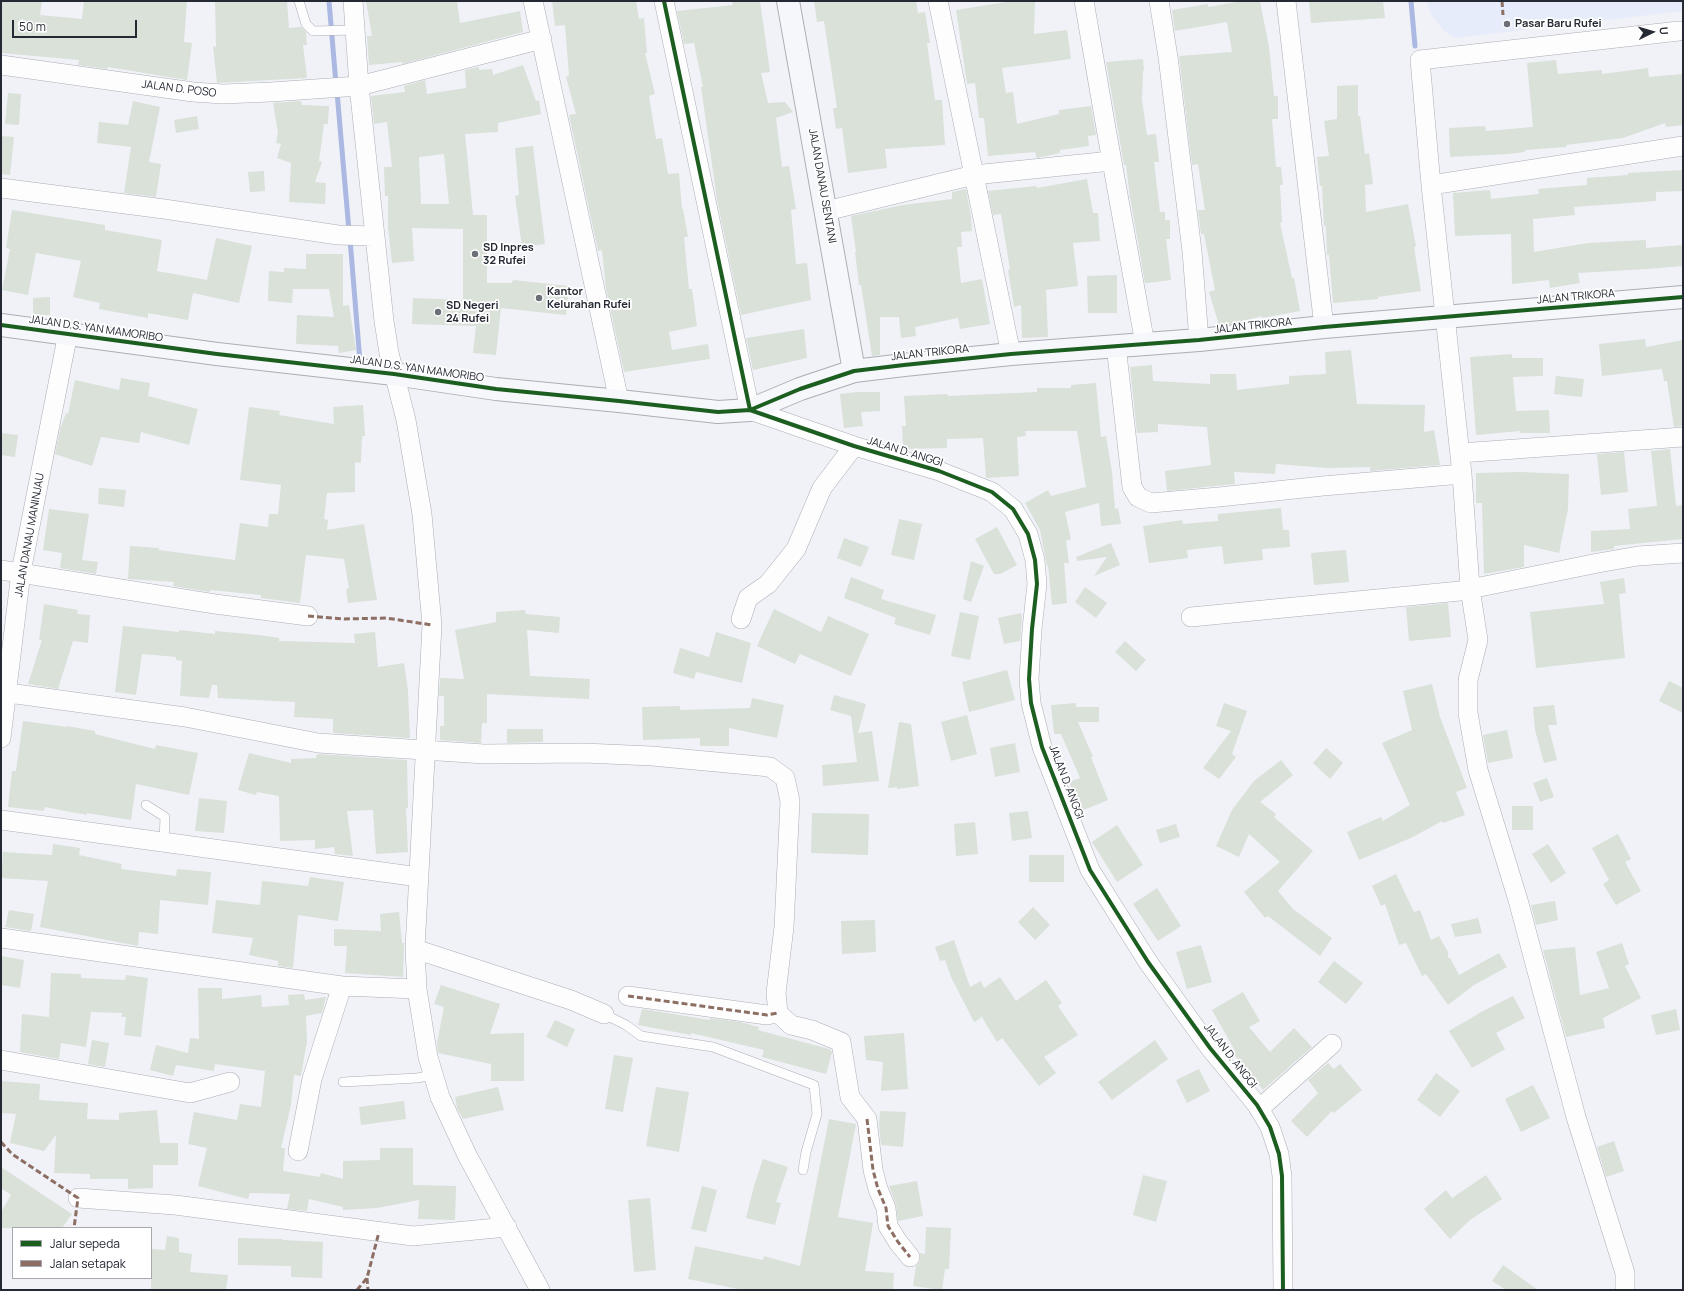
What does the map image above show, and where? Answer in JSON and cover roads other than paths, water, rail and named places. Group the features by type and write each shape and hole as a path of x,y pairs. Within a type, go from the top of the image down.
{"street":[{"path":"353,1 355,30 343,87 367,236 394,374 406,420 420,507 432,625 416,949 417,989 428,1057 440,1097 467,1155 540,1290"},
{"path":"533,1 619,401"},
{"path":"664,1 750,410"},
{"name":"JALAN DANAU SENTANI","path":"788,1 854,371"},
{"path":"938,1 1011,354"},
{"path":"1084,1 1145,344"},
{"path":"1159,1 1168,57 1192,250 1199,340"},
{"path":"1286,1 1324,328"},
{"path":"1625,1290 1625,1273 1580,1131 1518,900 1478,770 1468,713 1468,680 1478,640 1470,588 1462,474 1431,185 1420,60 1679,32"},
{"name":"JALAN D. POSO","path":"1,65 223,94 343,87 542,39"},
{"path":"1431,185 1683,146"},
{"path":"826,211 974,175 1112,161"},
{"path":"1,188 164,209 338,235 367,236"},
{"name":"JALAN TRIKORA","path":"826,380 854,371 1011,354 1199,340 1683,297"},
{"name":"JALAN D.S. YAN MAMORIBO","path":"1,326 217,354 394,374 496,389 718,412 750,410 826,380"},
{"name":"JALAN DANAU MANINJAU","path":"1,738 4,692 21,572 68,334"},
{"path":"1116,345 1132,487 1138,497 1151,503 1462,474"},
{"name":"JALAN D. ANGGI","path":"750,410 854,446 939,471 992,492 1013,509 1028,534 1035,560 1037,584 1029,679 1031,703 1042,747 1090,870 1148,962 1210,1048 1259,1109 1270,1127 1282,1176 1283,1290"},
{"path":"1460,453 1683,437"},
{"path":"741,619 748,598 768,584 796,549 822,488 854,446"},
{"path":"1191,617 1452,592 1638,556 1683,553"},
{"path":"1,570 215,604 308,616"},
{"path":"4,692 185,717 318,743 484,754 584,753 652,756 770,767 785,778 790,802 784,928 776,993 778,1013 791,1025 812,1030 841,1042 850,1097 867,1119 874,1170 878,1189 886,1208 888,1226 910,1257"},
{"path":"1,820 419,877"},
{"path":"1,938 342,986 417,989"},
{"path":"416,949 571,1000 604,1014"},
{"path":"298,1151 312,1079 342,986"},
{"path":"628,996 767,1015 778,1013"},
{"path":"1259,1109 1332,1044"},
{"path":"1,1060 190,1094 230,1082"},
{"path":"78,1198 175,1205 413,1236 507,1227"}],"lane":[{"path":"299,1 306,24 313,31 355,30"},
{"path":"146,805 165,817 164,842"},
{"path":"604,1014 626,1024 641,1036 713,1047 814,1085 817,1114 806,1152 803,1170"},
{"path":"343,1082 417,1078 433,1075"}],"waterway":[{"path":"329,1 336,84"},
{"path":"1411,1 1415,46"},
{"path":"337,92 349,231"},
{"path":"350,239 360,362"}],"place":[{"name":"Pasar Baru Rufei","path":"1507,24"},
{"name":"SD Inpres 32 Rufei","path":"475,254"},
{"name":"Kantor Kelurahan Rufei","path":"539,298"},
{"name":"SD Negeri 24 Rufei","path":"438,312"}]}
